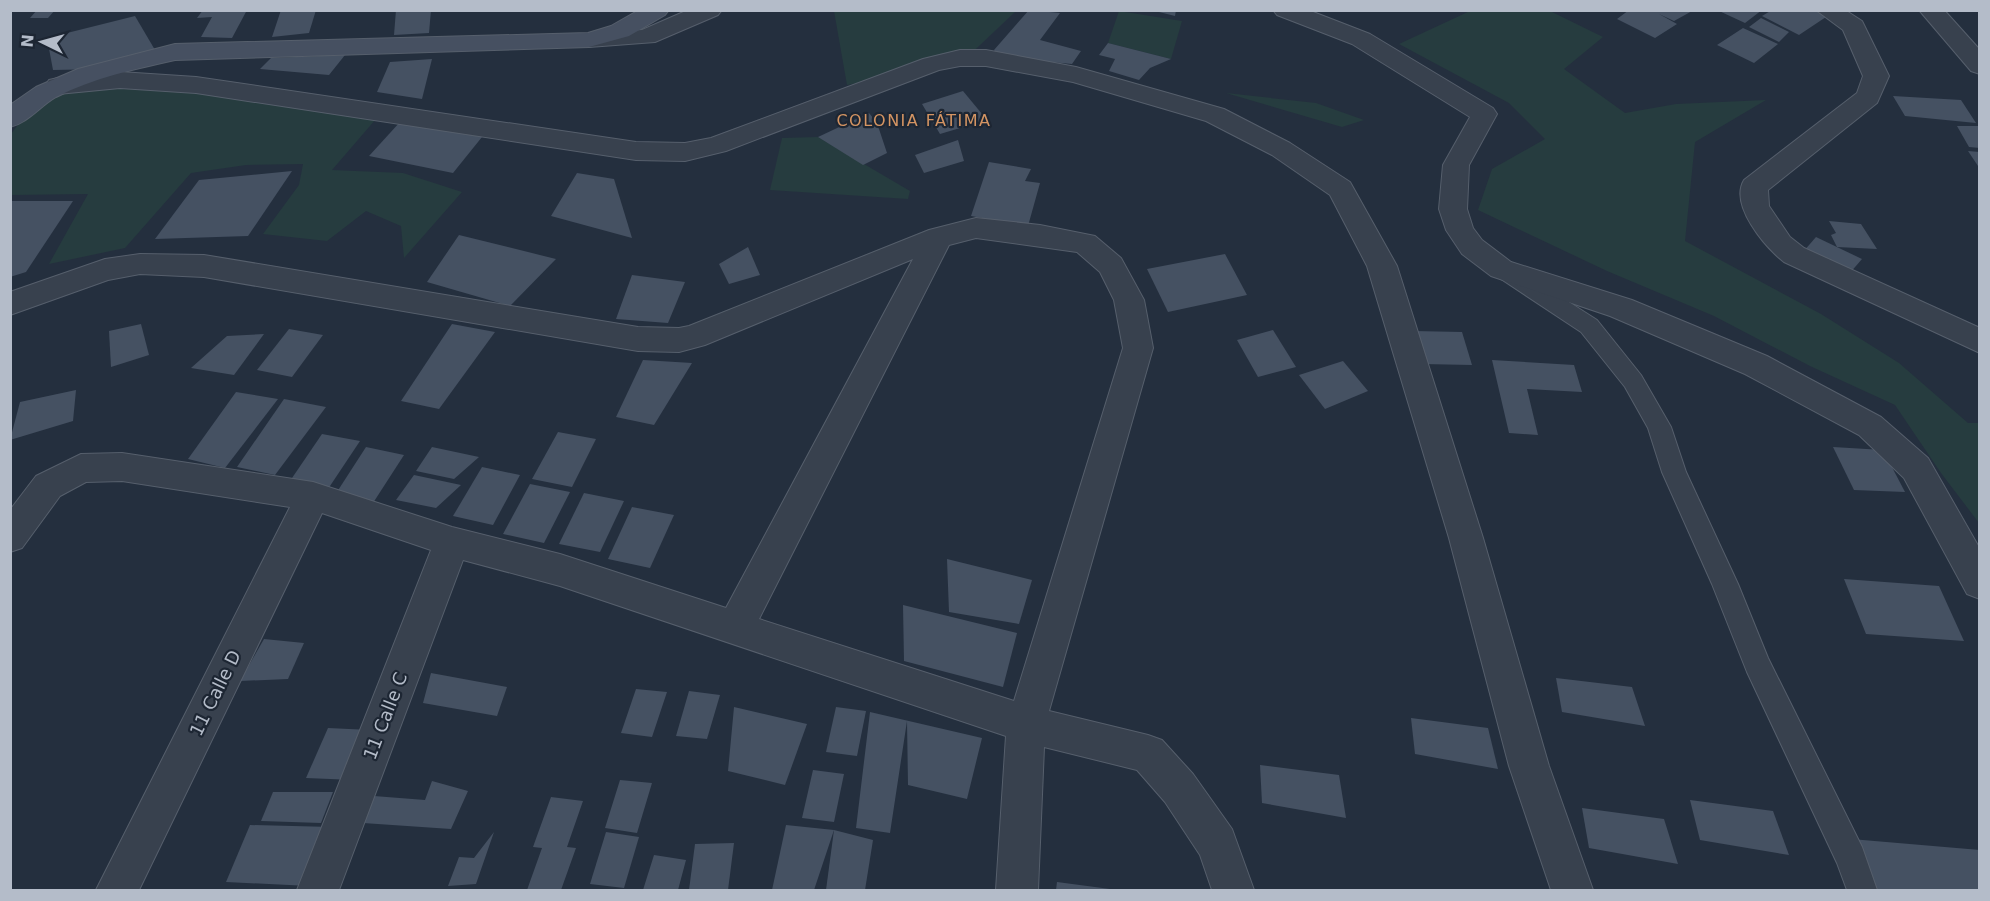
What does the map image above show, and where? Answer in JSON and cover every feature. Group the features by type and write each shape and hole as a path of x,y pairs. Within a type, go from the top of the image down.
{"street":[{"path":"589,40 620,31 657,10"},
{"path":"10,118 28,103 58,86 126,63 175,52 646,37 710,10"},
{"path":"1285,10 1360,39 1484,114 1456,165 1453,209 1460,230 1472,247 1501,269 1621,308 1711,345 1803,388 1870,426 1916,468 1980,582"},
{"path":"1828,10 1853,26 1876,76 1868,97 1754,187 1755,207 1780,244 1794,255 1980,341"},
{"path":"1931,10 1975,57"},
{"path":"58,86 143,80 196,85 636,151 685,152 717,145 933,64 960,58 986,58 1076,75 1215,116 1281,149 1340,189 1382,266 1466,538 1529,766 1572,891"},
{"path":"10,304 105,270 140,264 204,266 638,339 679,340 694,337 939,237 976,228 1085,243 1111,265 1129,300 1138,348 1026,724 1017,891"},
{"path":"735,628 939,237"},
{"path":"10,537 48,486 81,468 122,467 313,496 452,542 560,570 1026,724 1148,754 1179,788 1217,844 1233,891"},
{"name":"11 Calle D","path":"117,891 313,496"},
{"name":"11 Calle C","path":"318,891 452,542"}],"lane":[{"path":"1501,269 1589,326 1634,381 1659,427 1674,472 1696,524 1725,584 1757,663 1841,837 1862,891"}],"green space":[{"path":"834,11 1016,11 960,64 847,85"},
{"path":"1119,11 1182,21 1171,59 1108,43"},
{"path":"1470,11 1550,11 1603,37 1564,69 1625,113 1676,104 1766,100 1695,142 1685,241 1821,314 1899,363 1968,423 1979,423 1979,523 1941,473 1895,405 1810,366 1714,316 1607,271 1478,210 1492,169 1545,139 1509,103 1399,44"},
{"path":"124,73 382,112 332,170 403,173 462,192 404,258 401,226 366,211 327,241 263,234 299,185 303,164 246,165 191,173 125,248 49,264 88,194 11,195 10,135 32,107 54,94"},
{"path":"1226,93 1316,103 1364,120 1342,127"},
{"path":"818,137 910,191 908,199 770,190 782,138"}],"building":[{"path":"37,10 55,10 48,18 30,18"},
{"path":"203,10 247,10 232,38 201,37 212,17 197,18"},
{"path":"281,10 316,10 309,33 272,37"},
{"path":"396,10 431,10 429,33 394,35"},
{"path":"1029,10 1060,13 1040,40 1081,51 1072,64 998,57 994,50"},
{"path":"1151,10 1176,10 1175,16"},
{"path":"1629,10 1694,10 1674,21 1659,14 1677,24 1655,38 1617,19"},
{"path":"1717,10 1762,10 1745,23"},
{"path":"1772,10 1819,10 1829,15 1799,35 1762,16"},
{"path":"135,16 155,50 103,69 53,70 47,38"},
{"path":"1761,18 1789,32 1779,42 1749,27"},
{"path":"1743,28 1778,44 1754,63 1717,45"},
{"path":"1108,43 1171,59 1150,68 1139,80 1109,71 1115,59 1099,55"},
{"path":"345,55 329,75 260,69 271,58"},
{"path":"432,59 422,99 377,92 390,62"},
{"path":"963,91 987,120 940,134 922,104"},
{"path":"1893,96 1961,100 1976,123 1905,116"},
{"path":"869,113 877,123 887,153 863,165 818,137"},
{"path":"400,122 482,137 453,173 369,156"},
{"path":"1957,126 1980,126 1980,148 1969,147"},
{"path":"958,140 964,161 924,173 915,155"},
{"path":"1968,151 1980,152 1980,169"},
{"path":"989,162 1031,169 1025,181 1040,183 1028,226 971,216"},
{"path":"292,171 248,236 155,239 199,180"},
{"path":"577,173 614,179 632,238 551,216"},
{"path":"10,201 73,201 26,272 10,277"},
{"path":"1829,221 1861,224 1877,249 1837,247 1831,235 1836,233"},
{"path":"459,235 556,259 510,306 427,282"},
{"path":"1816,237 1862,259 1849,274 1803,252"},
{"path":"748,247 760,275 729,284 719,264"},
{"path":"1225,254 1247,295 1168,312 1147,269"},
{"path":"632,275 685,282 668,323 616,319"},
{"path":"141,324 149,355 111,367 109,331"},
{"path":"452,324 495,332 439,409 401,401"},
{"path":"289,329 323,335 292,377 257,370"},
{"path":"1273,330 1296,367 1258,377 1237,340"},
{"path":"1413,331 1462,332 1472,365 1422,364"},
{"path":"264,334 234,375 191,368 227,336"},
{"path":"643,360 692,363 654,425 616,417"},
{"path":"1492,360 1574,365 1582,392 1527,389 1538,435 1509,433"},
{"path":"1343,361 1368,391 1325,409 1299,375"},
{"path":"76,390 73,421 10,440 20,402"},
{"path":"236,392 278,399 225,468 188,459"},
{"path":"284,399 326,407 275,475 237,467"},
{"path":"558,432 596,439 572,487 532,479"},
{"path":"322,434 360,441 328,489 290,481"},
{"path":"366,447 404,455 373,503 335,495"},
{"path":"432,447 479,457 454,479 416,471"},
{"path":"1833,447 1883,450 1905,492 1854,490"},
{"path":"482,467 520,475 493,525 453,516"},
{"path":"414,475 461,485 436,508 396,500"},
{"path":"530,484 570,492 544,543 503,534"},
{"path":"584,493 624,501 600,552 559,544"},
{"path":"632,507 674,515 650,568 608,559"},
{"path":"947,559 1032,580 1019,624 949,612"},
{"path":"1844,579 1939,586 1964,641 1866,634"},
{"path":"903,605 1017,633 1003,687 904,661"},
{"path":"264,639 304,643 288,679 240,681"},
{"path":"431,673 507,687 497,716 423,703"},
{"path":"1556,678 1632,687 1645,726 1562,712"},
{"path":"636,689 667,692 652,737 621,733"},
{"path":"689,691 720,695 707,739 676,736"},
{"path":"734,707 807,724 785,785 728,771"},
{"path":"836,707 866,711 857,756 826,752"},
{"path":"870,712 982,738 967,799 908,785 907,721 890,833 856,828"},
{"path":"1411,718 1488,728 1498,769 1415,754"},
{"path":"328,728 370,730 354,780 306,778"},
{"path":"1260,765 1339,775 1346,818 1262,803"},
{"path":"813,770 844,774 834,822 802,818"},
{"path":"620,780 652,783 637,833 605,828"},
{"path":"432,781 468,791 451,829 363,823 374,796 425,800"},
{"path":"273,792 333,792 321,823 261,821"},
{"path":"551,797 583,801 567,847 576,848 561,890 527,890 542,848 533,847"},
{"path":"1690,800 1773,811 1789,855 1700,840"},
{"path":"1582,808 1664,819 1678,864 1589,848"},
{"path":"250,825 332,827 309,886 226,882"},
{"path":"786,825 834,830 814,890 772,890"},
{"path":"834,830 873,840 865,890 826,890"},
{"path":"494,832 476,884 448,886 459,857 474,858"},
{"path":"606,832 639,837 624,888 590,884"},
{"path":"1851,839 1980,850 1980,890 1870,890"},
{"path":"734,843 728,890 689,890 695,844"},
{"path":"654,855 686,860 678,890 643,890"},
{"path":"1057,882 1110,889 1110,890 1056,890"}],"district":[{"name":"COLONIA FÁTIMA","path":"914,120"}]}
